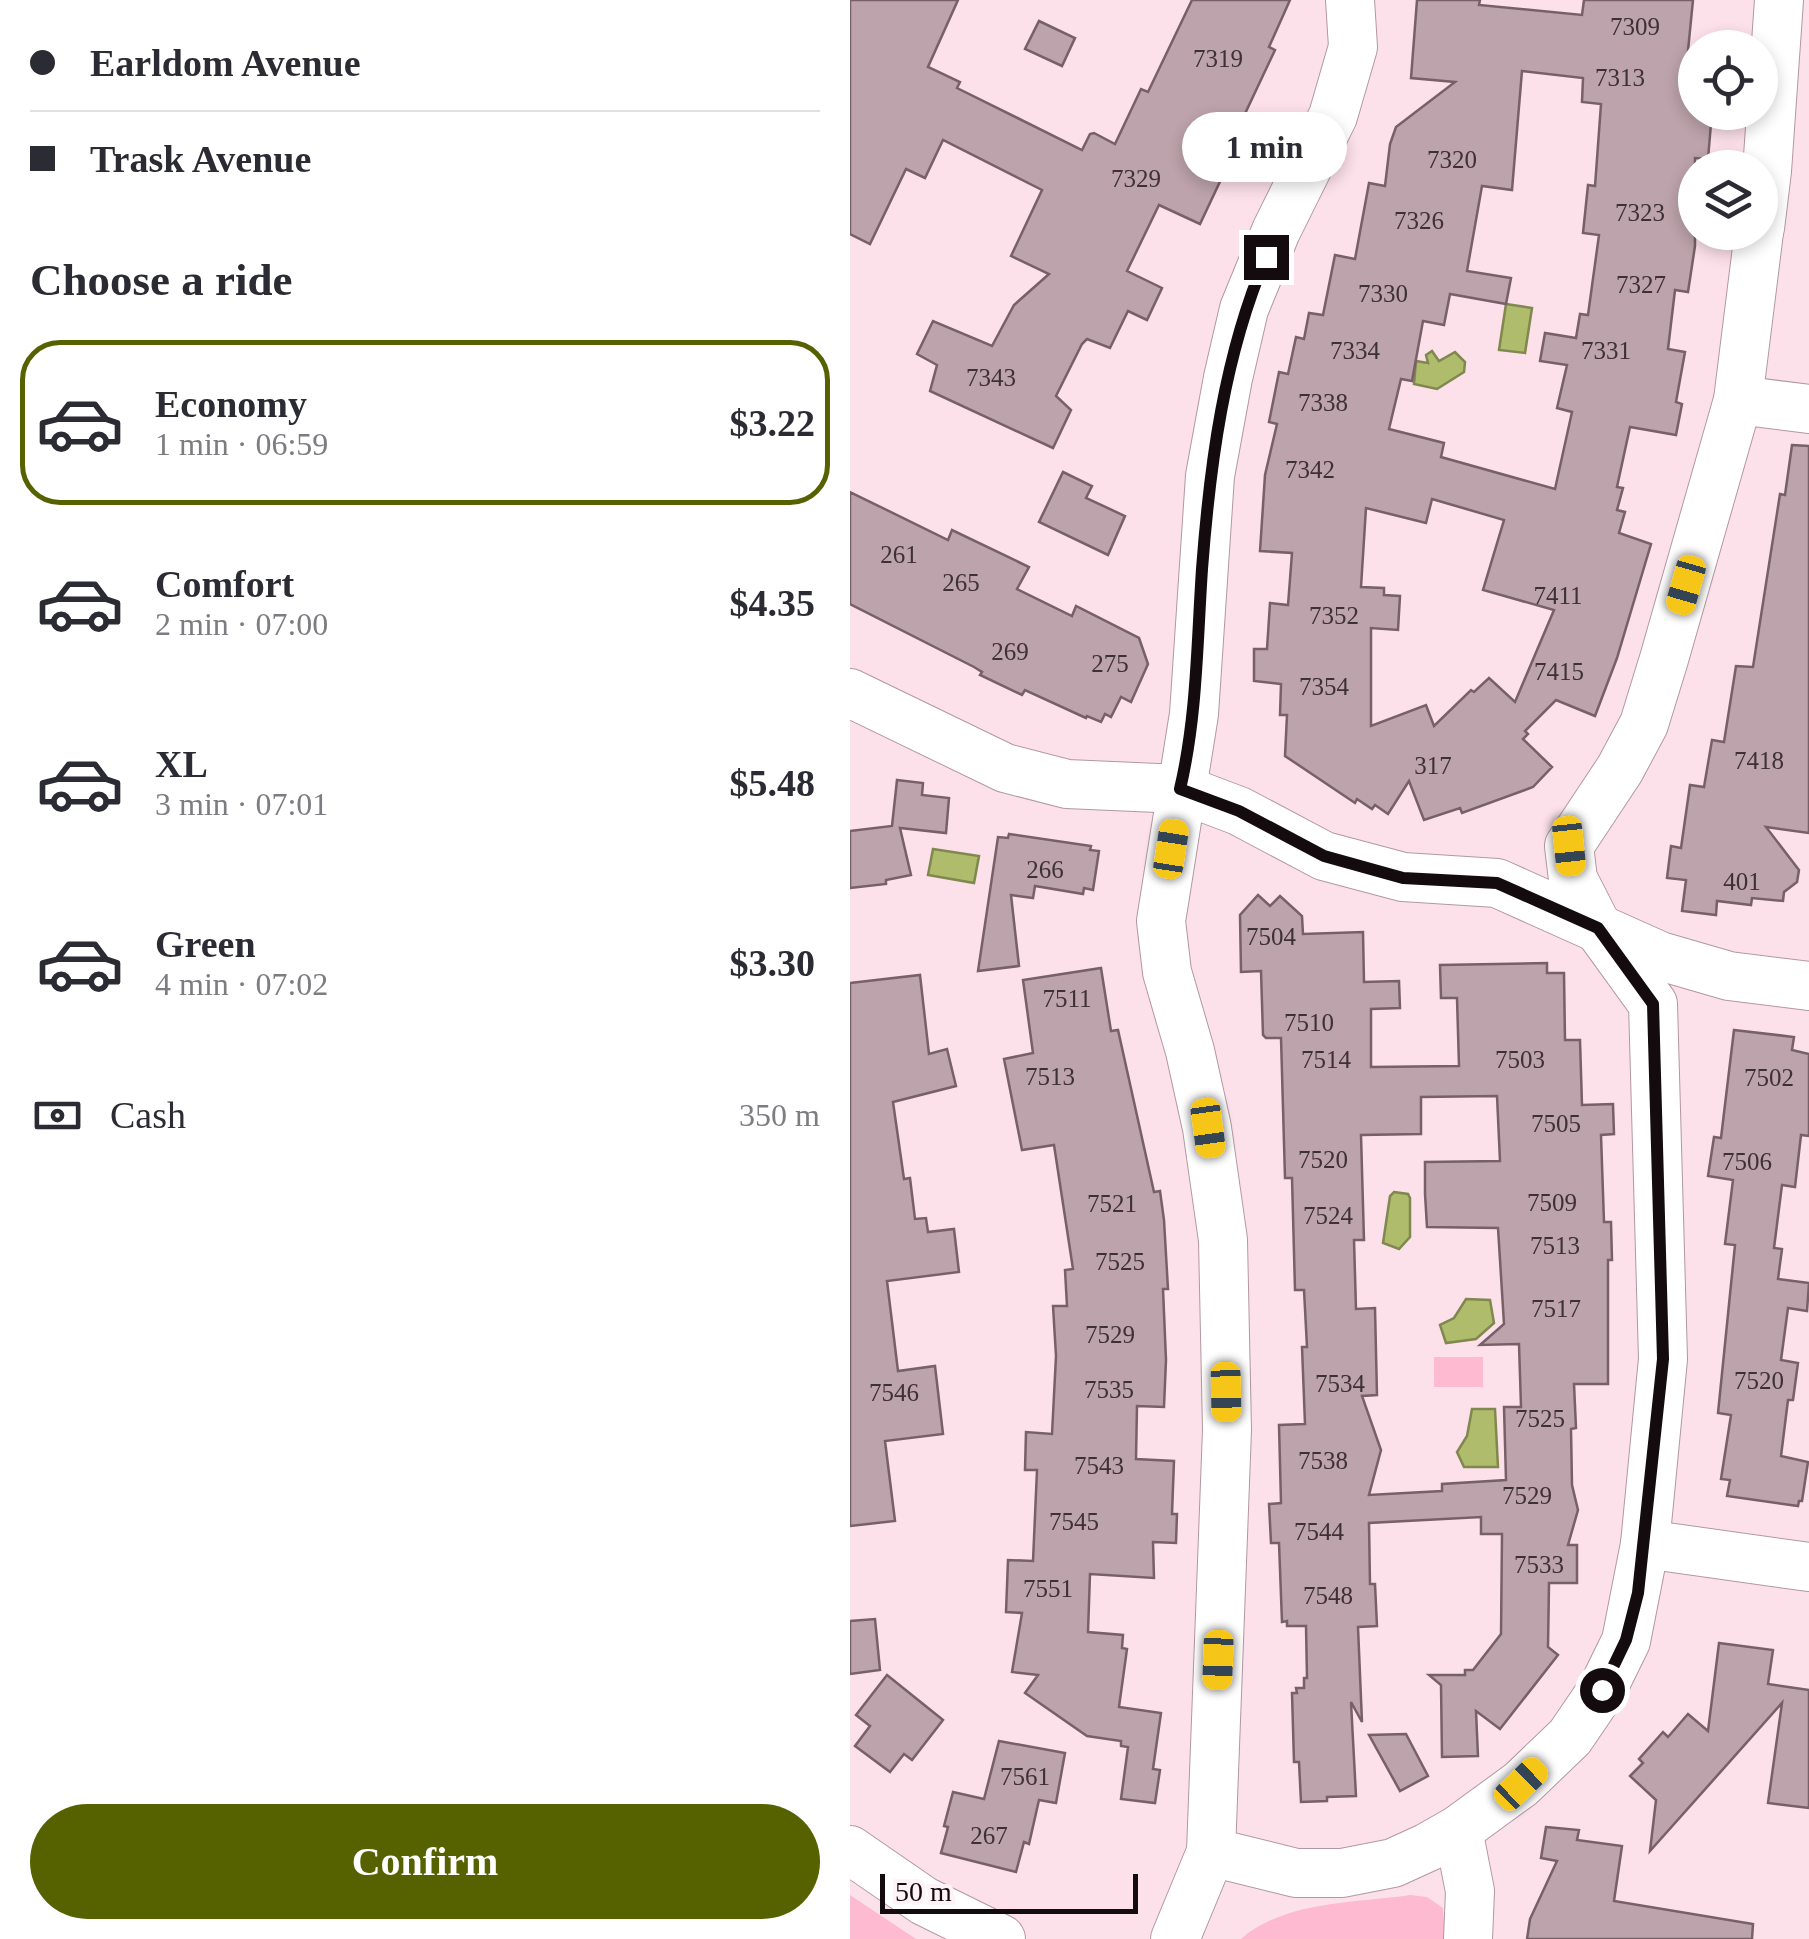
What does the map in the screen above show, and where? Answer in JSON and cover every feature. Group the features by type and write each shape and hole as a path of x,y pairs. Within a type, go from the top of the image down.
{"street":[{"path":"1175,1939 1211,1852 1227,1430 1223,1240 1208,1128 1167,972 1161,921 1194,714 1210,476 1228,378 1244,308 1276,231 1333,116 1353,47 1350,0"},
{"path":"1769,150 1779,0"},
{"path":"1211,1852 1296,1873 1342,1873 1393,1863 1458,1830 1521,1784 1570,1737 1602,1690 1626,1640 1645,1544 1663,1359 1653,1004 1598,928 1572,878 1569,846 1644,724 1738,400 1757,250"},
{"path":"1738,400 1809,410"},
{"path":"850,693 1005,768 1068,784 1180,789 1239,811 1324,856 1403,878 1497,883 1660,956 1714,972 1809,986"},
{"path":"1645,1544 1809,1566"},
{"path":"1458,1830 1470,1890 1468,1939"},
{"path":"850,1850 924,1901 1001,1939"}],"shaded area":[{"path":"1506,304 1532,308 1525,353 1499,350"},
{"path":"1432,351 1439,361 1455,352 1465,362 1464,372 1437,389 1414,384 1416,361 1428,363 1426,355"},
{"path":"933,849 979,856 974,883 928,875"},
{"path":"1394,1192 1408,1194 1410,1198 1410,1237 1399,1249 1383,1243 1390,1196"},
{"path":"1466,1299 1490,1300 1494,1323 1476,1339 1446,1343 1440,1325 1454,1318"},
{"path":"1434,1357 1483,1357 1483,1387 1434,1387"},
{"path":"1472,1409 1495,1409 1498,1467 1464,1467 1457,1452 1467,1436"},
{"path":"850,1895 916,1939 850,1939"},
{"path":"1410,1895 1427,1897 1443,1908 1445,1939 1241,1939 1278,1917 1299,1910"}],"building":[{"path":"850,0 958,0 928,67 960,82 957,88 1082,150 1094,133 1115,144 1141,89 1148,92 1192,0 1290,0 1269,47 1275,50 1243,118 1248,122 1200,224 1159,205 1127,271 1162,288 1147,320 1128,311 1110,348 1087,339 1082,344 1056,396 1071,410 1053,448 930,391 937,365 917,354 933,321 992,346 1014,305 1049,274 1011,256 1042,190 943,140 925,178 906,169 870,244 850,234"},
{"path":"1417,0 1480,0 1479,5 1582,15 1584,0 1693,0 1690,30 1678,30 1678,130 1710,130 1709,150 1678,150 1678,250 1694,250 1688,292 1675,290 1668,349 1685,352 1676,402 1682,404 1676,435 1630,427 1617,487 1623,488 1617,510 1625,512 1619,533 1651,544 1595,716 1556,700 1525,731 1528,734 1523,739 1552,767 1533,787 1462,813 1460,808 1424,820 1409,781 1388,814 1357,799 1355,803 1285,756 1287,715 1280,715 1281,684 1254,681 1254,649 1267,649 1270,603 1288,605 1292,553 1260,551 1265,475 1277,424 1269,422 1279,372 1288,374 1296,337 1304,339 1309,313 1323,315 1335,255 1355,259 1369,183 1385,186 1396,127 1455,82 1411,78","holes":["1522,71 1583,78 1582,102 1601,104 1595,186 1588,185 1583,233 1599,235 1588,315 1580,314 1576,338 1545,333 1540,361 1567,365 1557,408 1572,412 1555,489 1441,457 1444,443 1389,429 1401,379 1412,381 1423,321 1444,325 1450,294 1506,304 1511,278 1467,271 1482,186 1512,190","1432,499 1504,520 1483,590 1554,610 1515,702 1489,678 1434,726 1426,705 1371,726 1371,628 1398,630 1400,596 1384,595 1384,588 1361,587 1366,508 1426,523"]},
{"path":"1039,21 1075,38 1062,66 1025,49"},
{"path":"1792,445 1809,446 1809,833 1766,827 1799,870 1797,882 1784,892 1783,901 1752,898 1751,905 1717,901 1716,915 1682,911 1686,880 1667,878 1671,846 1681,848 1690,785 1704,787 1712,740 1724,742 1736,666 1753,667 1780,494 1785,495"},
{"path":"1063,472 1092,486 1086,498 1125,516 1108,555 1039,522"},
{"path":"850,492 948,540 952,530 1029,567 1017,589 1072,616 1076,606 1139,638 1148,664 1131,702 1121,697 1111,717 1105,714 1101,722 1086,718 1025,690 1022,695 980,675 982,672 974,667 850,604"},
{"path":"897,780 923,783 922,795 949,798 946,833 900,828 911,875 886,880 886,884 850,888 850,831 892,826"},
{"path":"1009,834 1091,846 1090,850 1099,851 1093,890 1084,888 1083,894 1035,886 1033,898 1011,895 1019,966 978,971 998,837 1008,838"},
{"path":"1258,895 1270,906 1280,896 1302,916 1303,934 1363,932 1364,982 1399,981 1400,1008 1371,1009 1371,1067 1459,1066 1457,998 1441,998 1440,965 1547,963 1547,973 1564,973 1565,1040 1580,1040 1582,1105 1613,1104 1614,1134 1601,1135 1604,1222 1611,1222 1608,1384 1574,1384 1572,1485 1578,1510 1568,1545 1577,1545 1577,1583 1549,1583 1548,1647 1558,1655 1500,1729 1476,1711 1478,1756 1442,1757 1441,1685 1429,1675 1465,1675 1465,1670 1473,1670 1501,1634 1502,1534 1481,1534 1481,1517 1369,1523 1370,1584 1375,1584 1377,1626 1358,1627 1362,1722 1351,1702 1356,1796 1327,1797 1327,1801 1301,1802 1299,1762 1294,1762 1292,1693 1297,1693 1296,1688 1304,1688 1307,1678 1306,1626 1287,1626 1287,1621 1282,1622 1279,1543 1271,1543 1269,1504 1281,1503 1279,1425 1305,1424 1302,1347 1307,1347 1304,1290 1295,1290 1292,1178 1285,1178 1281,1038 1263,1035 1261,971 1241,972 1240,915","holes":["1497,1096 1500,1161 1425,1162 1425,1194 1427,1227 1498,1228 1504,1324 1480,1345 1519,1344 1521,1407 1504,1407 1506,1480 1442,1484 1442,1491 1369,1495 1381,1450 1362,1396 1377,1395 1375,1308 1356,1309 1354,1240 1364,1240 1361,1135 1421,1134 1421,1097"]},
{"path":"1101,968 1111,1031 1118,1030 1154,1192 1160,1191 1164,1220 1168,1289 1163,1289 1164,1407 1137,1406 1136,1459 1174,1461 1172,1514 1177,1514 1176,1543 1153,1542 1154,1578 1090,1574 1088,1632 1123,1635 1122,1648 1127,1649 1119,1707 1161,1713 1153,1769 1160,1770 1155,1803 1121,1799 1128,1747 1121,1746 1121,1741 1087,1736 1025,1693 1038,1675 1012,1672 1022,1613 1006,1612 1008,1560 1033,1561 1037,1470 1025,1470 1026,1432 1052,1434 1056,1356 1053,1306 1067,1306 1065,1270 1073,1269 1054,1145 1022,1150 1004,1059 1033,1053 1023,980"},
{"path":"920,975 929,1054 947,1049 956,1086 893,1102 904,1179 910,1178 915,1219 926,1218 928,1232 954,1229 959,1272 887,1281 898,1371 935,1366 943,1434 885,1441 895,1521 850,1526 850,983"},
{"path":"1734,1030 1794,1037 1792,1050 1809,1054 1809,1136 1801,1135 1795,1187 1782,1185 1774,1248 1782,1249 1778,1279 1809,1283 1807,1311 1788,1308 1781,1360 1798,1363 1793,1400 1788,1400 1781,1456 1808,1462 1798,1506 1727,1496 1730,1480 1721,1479 1731,1415 1718,1413 1735,1245 1725,1244 1733,1180 1708,1176 1714,1137 1721,1138"},
{"path":"875,1619 880,1670 850,1674 850,1621"},
{"path":"1719,1643 1773,1650 1768,1684 1809,1690 1809,1808 1768,1803 1782,1703 1650,1851 1656,1800 1630,1776 1663,1732 1668,1737 1688,1714 1708,1731"},
{"path":"887,1675 943,1720 912,1760 904,1754 890,1772 855,1746 870,1726 856,1715"},
{"path":"1406,1734 1428,1776 1400,1791 1369,1735"},
{"path":"999,1741 1065,1753 1056,1803 1039,1800 1029,1844 1024,1842 1016,1872 941,1853 953,1792 984,1799"},
{"path":"1546,1827 1579,1830 1577,1840 1622,1846 1614,1901 1753,1924 1752,1939 1527,1939 1530,1919 1557,1861 1541,1858"}],"route":[{"path":"1266,257 1244,308 1210,476 1194,714 1180,789 1239,811 1324,856 1403,878 1497,883 1598,928 1653,1004 1663,1359 1638,1593 1626,1640 1602,1690"}]}
